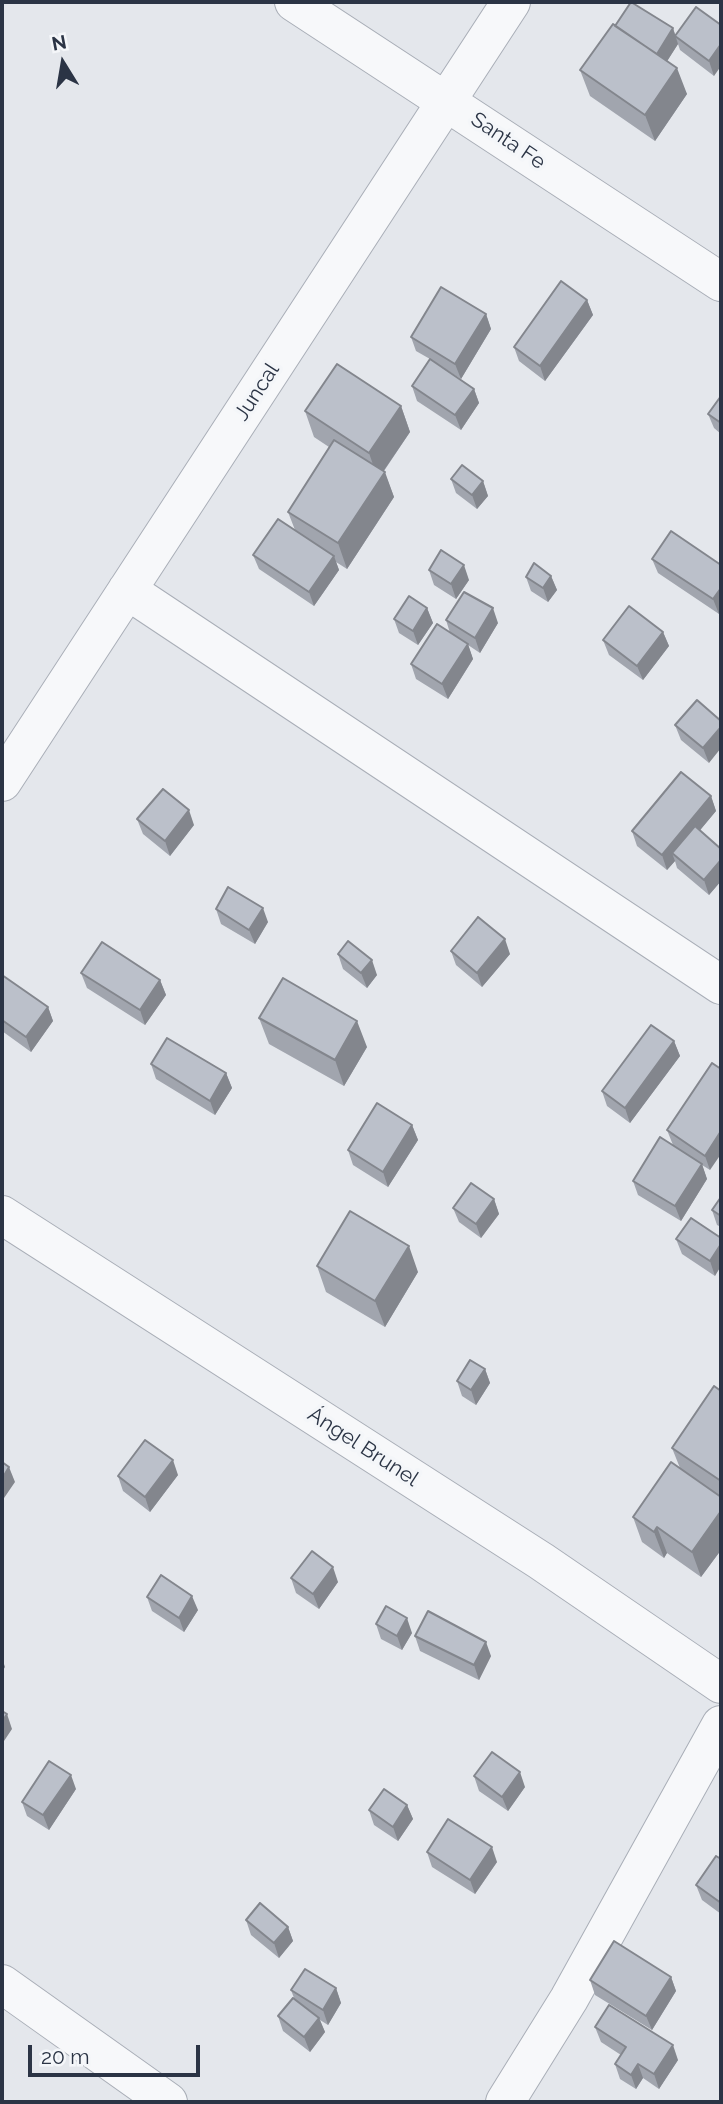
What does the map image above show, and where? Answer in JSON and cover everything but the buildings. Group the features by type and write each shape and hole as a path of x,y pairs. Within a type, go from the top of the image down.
{"street":[{"name":"Santa Fe","path":"294,2 721,282"},
{"name":"Juncal","path":"2,782 511,2"},
{"path":"127,590 721,985"},
{"name":"Ángel Brunel","path":"2,1215 541,1561 721,1684"},
{"path":"505,2102 569,2000 721,1725"},
{"path":"2,1984 168,2102"}]}
